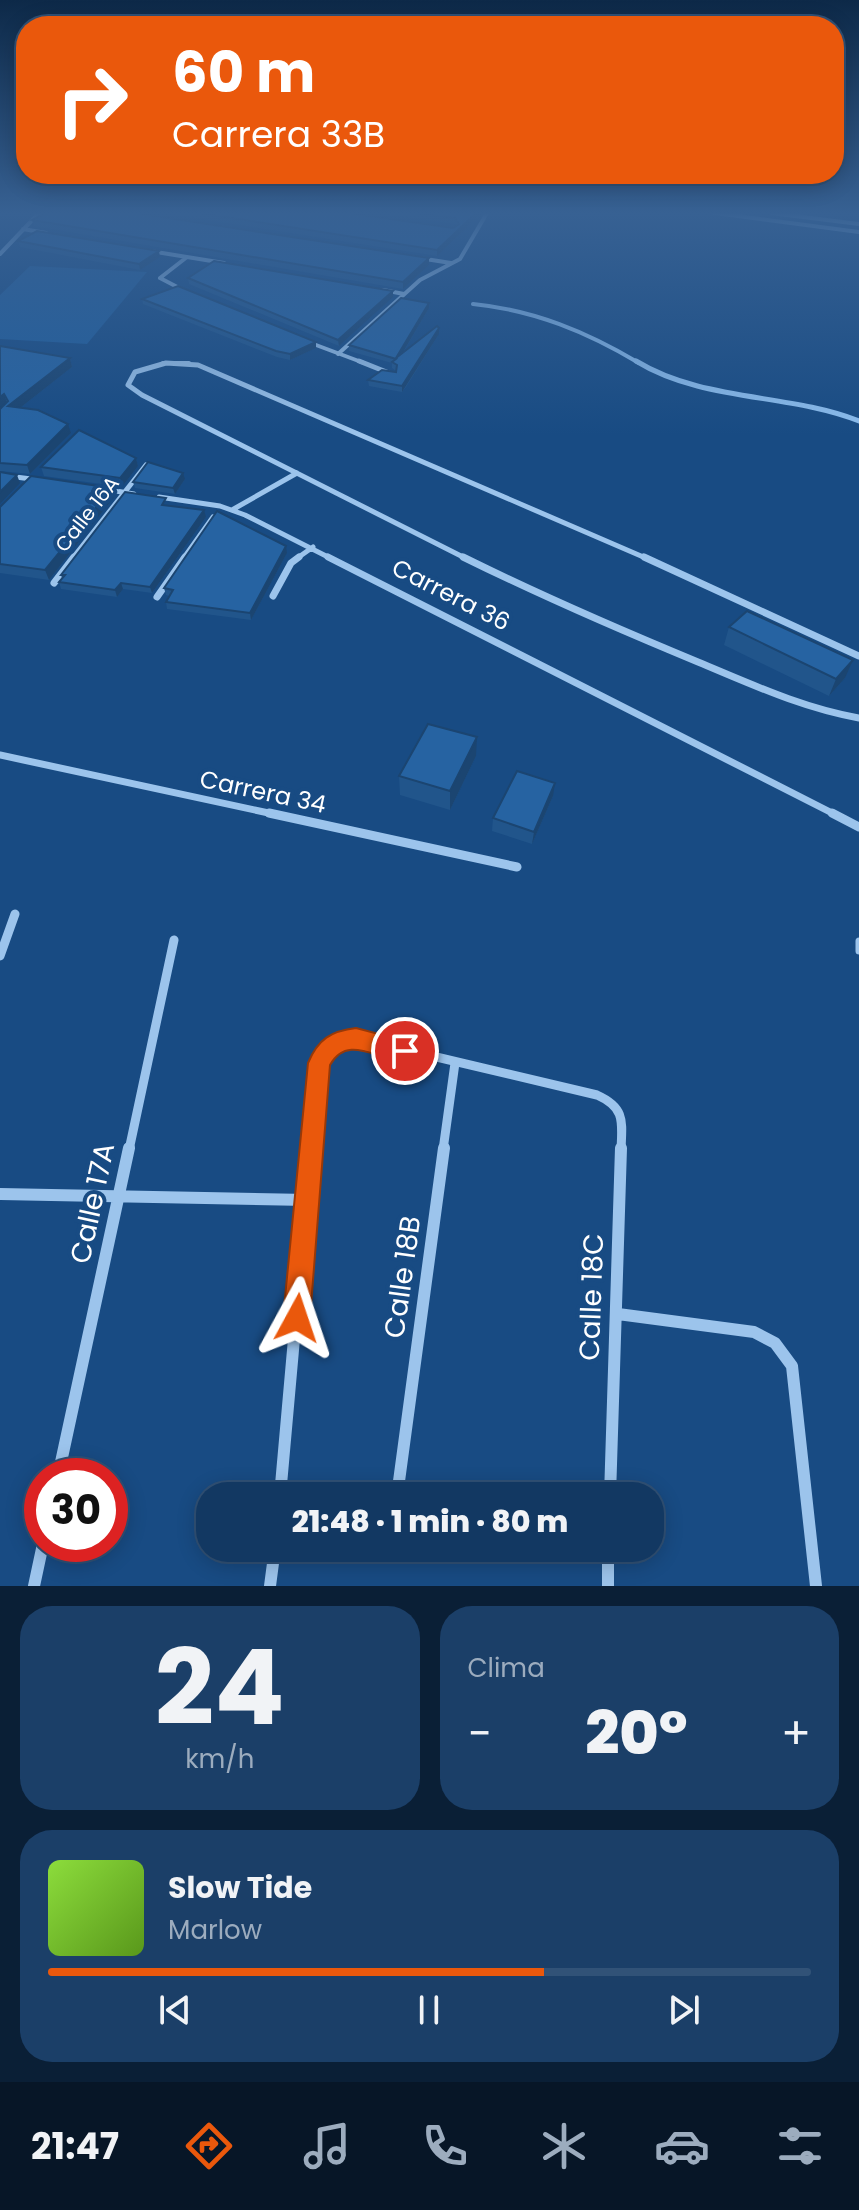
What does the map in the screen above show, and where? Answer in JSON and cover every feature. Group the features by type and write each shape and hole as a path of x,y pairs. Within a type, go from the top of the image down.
{"street":[{"path":"179,287 193,294"},
{"path":"338,354 412,287"},
{"path":"373,289 404,294"},
{"path":"294,336 392,374"},
{"path":"859,656 666,567 198,365 176,360 135,372 128,385 142,395 488,570 653,644 827,714 859,718"},
{"name":"Calle 16A","path":"54,583 146,465"},
{"path":"21,490 41,469"},
{"path":"232,510 297,473"},
{"path":"0,475 46,481"},
{"path":"93,488 138,494"},
{"name":"Carrera 36","path":"152,496 220,506 313,547 859,827"},
{"path":"157,597 220,506"},
{"path":"273,596 291,563 313,547"},
{"name":"Carrera 34","path":"0,755 517,867"},
{"path":"0,956 15,914"},
{"name":"Calle 17A","path":"62,1458 174,940"},
{"path":"281,1482 319,1063 327,1048 340,1040 356,1038 455,1063"},
{"name":"Calle 18C","path":"455,1063 597,1095 613,1102 622,1118 611,1482"},
{"name":"Calle 18B","path":"399,1482 455,1063"},
{"path":"0,1194 308,1200"},
{"path":"618,1314 754,1332 775,1343 792,1366 816,1586"},
{"path":"34,1586 39,1562"},
{"path":"270,1586 273,1562"},
{"path":"608,1562 608,1586"}],"lane":[{"path":"859,941 859,951"}],"shaded area":[{"path":"8,287 134,287 87,344 0,339 0,295"}],"building":[{"path":"180,287 316,342 290,354 276,351 142,299"},
{"path":"210,287 369,287 393,291 338,340"},
{"path":"401,298 429,303 396,358 437,326 439,328 402,386 368,380 382,370 396,372 397,365 392,362 396,359 349,345"},
{"path":"0,346 70,358 8,406 38,410 68,424 27,465 0,463 0,409 8,401 4,394 0,397"},
{"path":"79,430 136,458 120,478 41,467"},
{"path":"148,462 183,473 173,488 133,482"},
{"path":"0,472 17,475 0,492"},
{"path":"31,476 112,488 45,570 0,564 0,507"},
{"path":"125,492 166,498 162,505 204,510 150,587 121,583 115,590 59,582 65,575 61,575"},
{"path":"217,511 286,546 250,613 166,602 173,590 164,588"},
{"path":"747,611 853,660 836,679 729,627"},
{"path":"428,724 477,737 450,791 399,776"},
{"path":"517,771 555,783 534,832 493,818"}],"waterway":[{"path":"473,304 517,311 559,324 639,363"},
{"path":"636,361 689,384 832,412 859,421"}],"route":[{"path":"297,1318 319,1063 327,1048 340,1040 356,1038 405,1051"}]}
